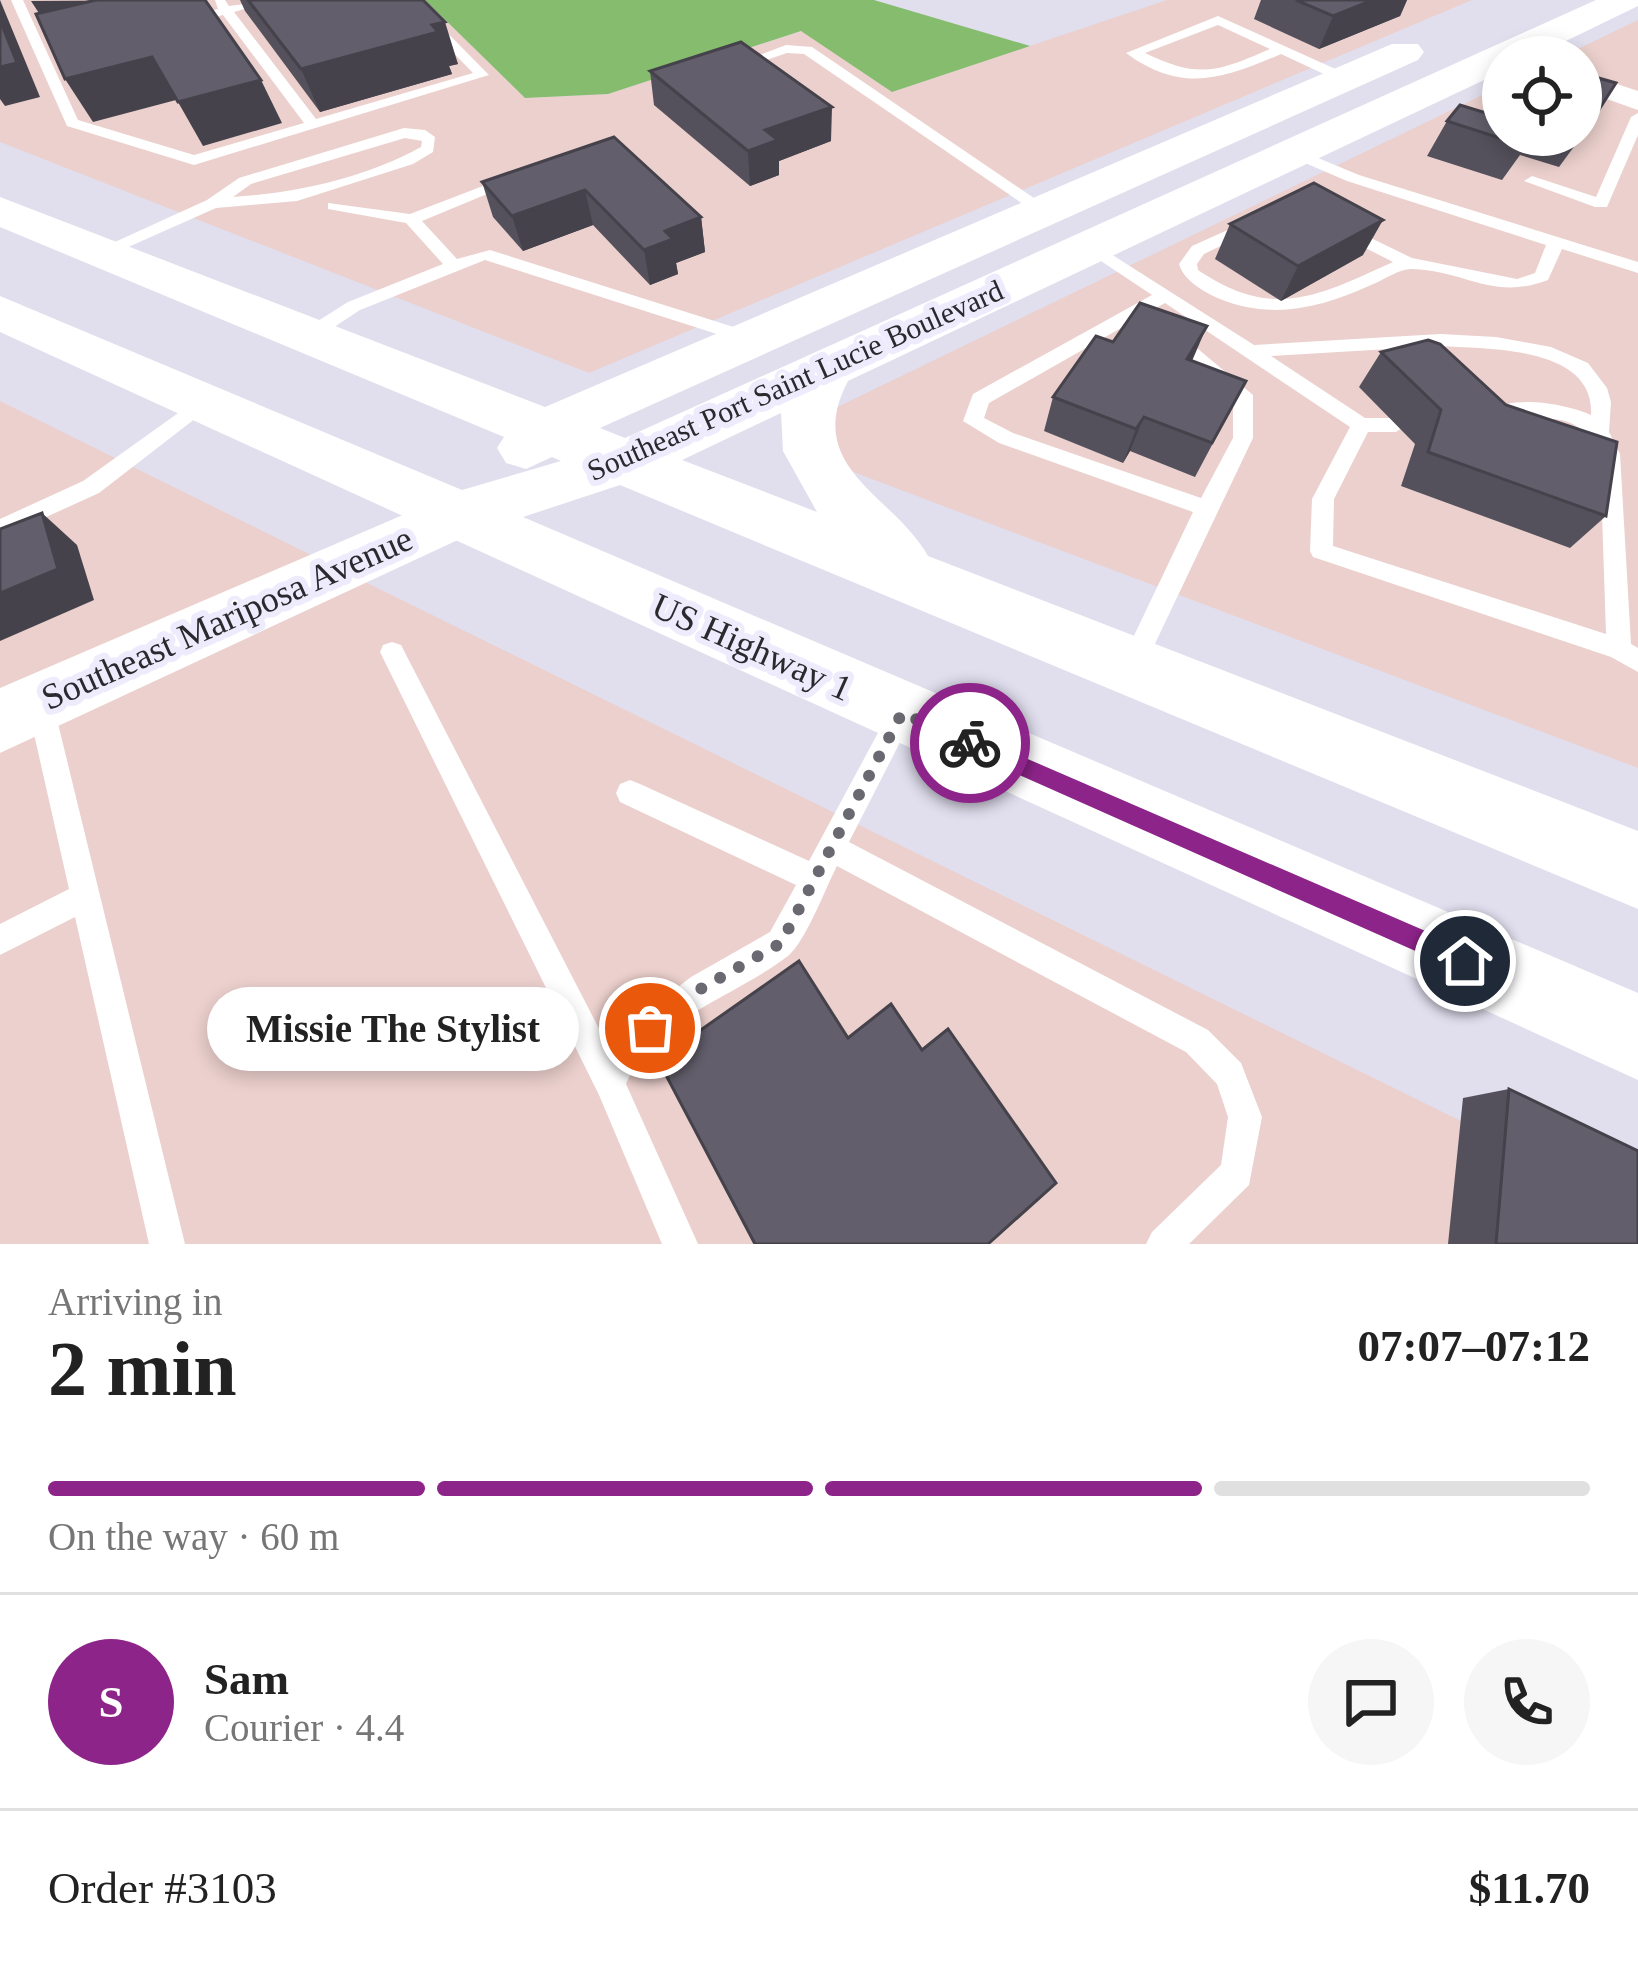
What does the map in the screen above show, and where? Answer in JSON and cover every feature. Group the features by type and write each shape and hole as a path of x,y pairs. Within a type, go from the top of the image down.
{"main road":[{"name":"Southeast Port Saint Lucie Boulevard","path":"1555,36 1624,0"},
{"name":"Southeast Port Saint Lucie Boulevard","path":"454,516 546,430 1444,35"},
{"path":"1294,153 1294,132 1309,115 1403,71 1405,52"},
{"name":"Southeast Port Saint Lucie Boulevard","path":"454,516 626,462 1482,71"},
{"path":"0,211 1638,870"},
{"name":"US Highway 1","path":"9,323 202,403 1638,1036"},
{"path":"828,369 811,391 804,417 808,447 823,478 913,578"},
{"name":"Southeast Mariposa Avenue","path":"20,712 454,516"}],"street":[{"path":"1602,88 1638,101"}],"lane":[{"path":"17,0 72,123 194,160 482,75 408,0"},
{"path":"157,27 222,5 268,0"},
{"path":"222,5 313,125"},
{"path":"1281,49 1209,80 1169,71 1133,53 1218,20 1281,49 1346,79"},
{"path":"42,56 65,50"},
{"path":"724,70 786,50 807,50 1045,211"},
{"path":"1532,181 1601,204 1638,117"},
{"path":"102,252 213,203 245,182 382,139 415,132 430,140 428,149 407,161 290,198 213,203"},
{"path":"1294,153 1353,178 1638,268"},
{"path":"334,206 411,218 537,171"},
{"path":"411,218 453,265"},
{"path":"1321,219 1407,262 1530,285 1542,276 1556,242"},
{"path":"1257,228 1191,257 1190,272 1206,286 1272,308 1304,304 1345,277 1407,262"},
{"path":"1092,247 1361,425 1396,425"},
{"path":"309,335 354,306 484,254 752,340"},
{"path":"1205,508 1006,438 974,421 980,399 1091,345 1113,324 1139,310 1206,286"},
{"path":"1132,665 1243,438 1244,406 1243,395 1139,310"},
{"path":"1113,324 1160,344 1182,345"},
{"path":"1249,352 1394,338 1490,341 1555,355 1584,371 1600,391 1600,430 1610,454 1628,655 1322,551 1323,500 1361,425"},
{"path":"1201,390 1244,406"},
{"path":"0,530 91,487 202,403"},
{"path":"1471,412 1574,413 1600,430"},
{"path":"392,652 610,1084 680,1244"},
{"path":"20,712 85,896 166,1244"},
{"path":"610,1084 625,1048 702,988 781,943 902,713"},
{"path":"629,794 817,880"},
{"path":"833,849 1197,1040 1230,1074 1245,1117 1237,1173 1164,1244"},
{"path":"0,940 85,896"}],"shaded area":[{"path":"0,0 425,0 525,98 608,94 802,31 892,92 1167,0 1472,0 589,373 0,142"},
{"path":"1638,20 1638,95 1602,81 1602,37"},
{"path":"1482,95 1482,156 1602,156 1602,95 1638,108 1638,768 840,467 827,412"},
{"path":"0,401 317,558 0,699"},
{"path":"359,579 1638,1208 1638,1244 0,1244 0,744"}],"green space":[{"path":"425,0 874,0 1030,46 892,92 801,31 608,94 525,98"}],"building":[{"path":"96,0 205,0 261,80 178,102 152,57 65,79 36,14"},
{"path":"248,0 423,0 445,22 432,25 438,32 301,69"},
{"path":"1296,0 1373,0 1333,16"},
{"path":"0,20 17,63 0,67"},
{"path":"741,42 832,107 765,130 778,140 748,151 650,71"},
{"path":"1602,79 1616,83 1602,105"},
{"path":"1460,105 1482,112 1482,132 1447,121"},
{"path":"614,137 701,217 665,231 673,239 644,250 585,190 512,216 482,182"},
{"path":"1314,183 1383,220 1298,266 1230,224"},
{"path":"1140,303 1207,326 1187,359 1246,381 1212,443 1144,417 1136,429 1053,397 1096,336 1113,342"},
{"path":"1428,340 1440,344 1506,405 1617,442 1606,516 1428,452 1441,410 1381,352"},
{"path":"42,513 58,569 0,593 0,529"},
{"path":"799,961 848,1038 891,1004 922,1050 948,1029 1056,1183 988,1244 755,1244 658,1060"},
{"path":"1509,1089 1638,1151 1638,1244 1496,1244"}],"way so far":[{"path":"650,1028 702,988 781,943 902,713 970,743"}],"place":[{"name":"Missie The Stylist","path":"650,1028"}],"route":[{"path":"970,743 1465,961"}]}
